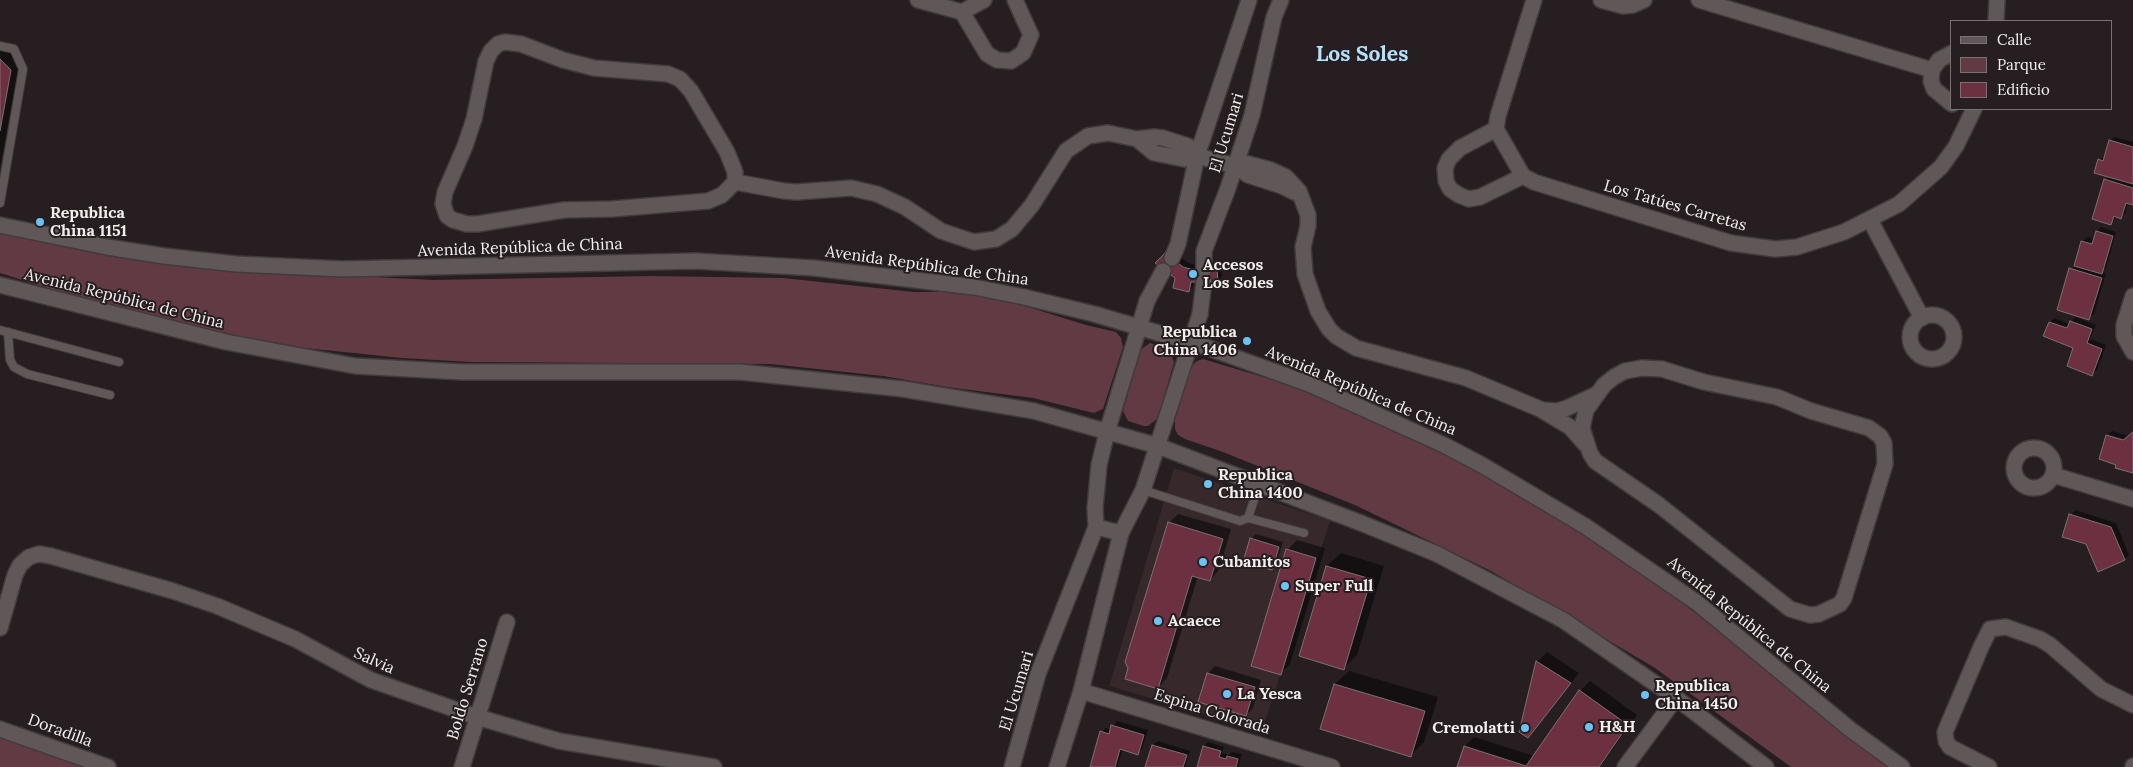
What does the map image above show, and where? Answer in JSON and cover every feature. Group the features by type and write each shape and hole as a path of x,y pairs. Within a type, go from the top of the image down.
{"street":[{"path":"918,0 962,12 984,0"},
{"path":"962,12 987,54 997,60 1011,61 1023,53 1031,36 1015,0"},
{"name":"El Ucumari","path":"1172,258 1178,244 1197,156 1249,0"},
{"path":"1496,129 1460,148 1449,159 1446,168 1446,181 1450,189 1459,195 1469,199 1480,198 1523,176 1496,129 1498,116 1534,0"},
{"path":"1601,0 1622,6 1633,5 1644,0"},
{"path":"1699,0 1932,70"},
{"path":"1996,20 1997,0"},
{"name":"El Ucumari","path":"1081,691 1121,533 1143,490 1200,314 1206,244 1236,166 1252,115 1280,2"},
{"path":"505,42 521,44 563,60 594,68 668,74 680,79 691,91 727,152 735,172 734,182 722,195 708,201 612,209 564,210 477,224 466,224 453,220 447,216 443,204 445,192 474,119 486,61 491,51 498,44 505,42"},
{"path":"1950,54 1939,60 1932,70 1931,81 1934,90 1950,102"},
{"name":"Los Tatúes Carretas","path":"1523,176 1534,182 1712,237 1757,248 1797,247 1844,232 1899,204 1941,166 1956,146 1969,110"},
{"path":"734,182 784,191 797,192 851,188 877,194 905,206 932,226 952,236 974,242 986,242 996,240 1012,229 1032,205 1066,151 1077,142 1098,133 1138,139 1154,153 1184,159 1197,156 1236,166 1248,175 1282,186 1302,197 1308,215 1308,226 1303,247 1305,274 1323,321 1336,336 1356,348 1466,378 1540,410 1570,427 1587,446"},
{"path":"1870,220 1922,318"},
{"name":"Avenida República de China","path":"0,225 126,250 236,264 343,269 696,262 814,268 974,287 1063,306 1206,347 1309,384 1444,445 1518,485 1585,526 1696,602 1851,730 1902,767"},
{"path":"1121,533 1096,527 1096,486 1099,465 1107,432 1147,301 1163,271"},
{"name":"Avenida República de China","path":"0,285 226,342 355,366 463,372 730,372 904,389 1034,411 1158,446 1437,554 1563,620 1676,698 1766,767"},
{"path":"2133,296 2124,325 2124,336 2133,352"},
{"path":"1651,368 1778,397 1874,431 1880,436 1884,443 1885,464 1844,598 1840,604 1820,614 1810,615 1790,609 1659,505 1595,461 1587,446 1582,428 1586,410 1596,395 1614,377 1625,371 1651,368"},
{"path":"1540,410 1567,408 1596,395"},
{"path":"2053,475 2133,499"},
{"name":"El Ucumari","path":"1012,767 1038,674 1096,527"},
{"name":"Salvia","path":"0,628 20,565 29,557 39,554 51,556 173,591 217,606 294,639 371,680 477,717 577,745 714,767"},
{"name":"Boldo Serrano","path":"462,767 507,622"},
{"path":"1989,767 1950,747 1946,741 1945,732 1990,629 2006,626 2040,639 2050,645 2101,690 2133,705"},
{"path":"1057,767 1081,691"},
{"name":"Espina Colorada","path":"1081,691 1332,767"},
{"path":"1625,767 1676,698"},
{"name":"Doradilla","path":"0,729 108,767"}],"lane":[{"path":"0,46 14,49 23,69 0,202"},
{"path":"110,396 27,374 14,367 10,360 4,331 119,362"},
{"path":"1248,518 1259,485"},
{"path":"1143,490 1240,521 1248,518 1304,533"}],"shaded area":[{"path":"1174,468 1330,521 1262,731 1109,686"}],"green space":[{"path":"0,231 64,246 258,271 433,280 651,276 783,278 914,292 963,292 1012,302 1086,325 1116,332 1121,338 1123,347 1103,409 1094,413 1033,398 947,387 883,376 770,364 471,362 402,358 276,345 88,301 0,273"},
{"path":"1150,343 1169,350 1174,362 1158,418 1148,426 1144,426 1128,421 1123,411 1140,350"},
{"path":"1203,359 1293,386 1380,422 1462,462 1555,516 1650,578 1761,664 1843,733 1889,767 1791,767 1655,668 1491,571 1355,505 1178,435 1175,429 1175,420 1189,369 1197,361"},
{"path":"0,738 5,739 85,767 0,767"}],"building":[{"path":"0,59 11,70 0,131"},
{"path":"2109,140 2133,147 2133,184 2094,173 2098,159 2103,161"},
{"path":"2104,179 2133,188 2133,205 2126,203 2121,219 2114,216 2111,225 2092,219"},
{"path":"2096,231 2113,236 2102,274 2074,266 2081,241 2092,244"},
{"name":"Accesos Los Soles","path":"1165,253 1183,267 1194,270 1217,269 1218,282 1191,282 1189,292 1173,288 1175,278 1155,263"},
{"path":"2069,268 2102,278 2089,320 2057,310"},
{"path":"2070,321 2092,329 2087,343 2102,349 2092,376 2067,366 2073,348 2043,336 2049,322 2067,328"},
{"path":"2133,432 2133,473 2115,468 2116,465 2099,459 2106,435 2123,440"},
{"path":"2069,514 2111,527 2125,560 2098,572 2086,544 2062,537"},
{"name":"Acaece","path":"1168,522 1223,539 1210,581 1192,576 1158,689 1125,679 1128,668 1125,662"},
{"path":"1250,538 1279,547 1272,570 1243,562"},
{"name":"Acaece","path":"1286,549 1316,558 1281,675 1251,666"},
{"path":"1326,566 1371,579 1344,670 1299,656"},
{"path":"1536,661 1571,683 1528,738 1519,732"},
{"name":"La Yesca","path":"1207,673 1255,687 1246,716 1198,702"},
{"path":"1334,684 1425,711 1411,757 1320,729"},
{"path":"1579,690 1628,725 1599,767 1457,767 1464,746 1526,766"},
{"path":"1111,725 1144,735 1138,755 1120,749 1115,767 1090,767 1100,731 1109,734"},
{"path":"1152,745 1187,755 1183,767 1145,767"},
{"path":"1203,746 1221,751 1219,757 1226,759 1227,756 1238,759 1236,767 1197,767"}],"place":[{"name":"Republica China 1151","path":"40,222"},
{"name":"Accesos Los Soles","path":"1193,274"},
{"name":"Republica China 1406","path":"1247,341"},
{"name":"Republica China 1400","path":"1208,484"},
{"name":"Cubanitos","path":"1203,562"},
{"name":"Super Full","path":"1285,586"},
{"name":"Acaece","path":"1158,621"},
{"name":"La Yesca","path":"1227,694"},
{"name":"Republica China 1450","path":"1645,695"},
{"name":"H&H","path":"1589,727"},
{"name":"Cremolatti","path":"1525,728"}],"district":[{"name":"Los Soles","path":"1362,55"}]}
